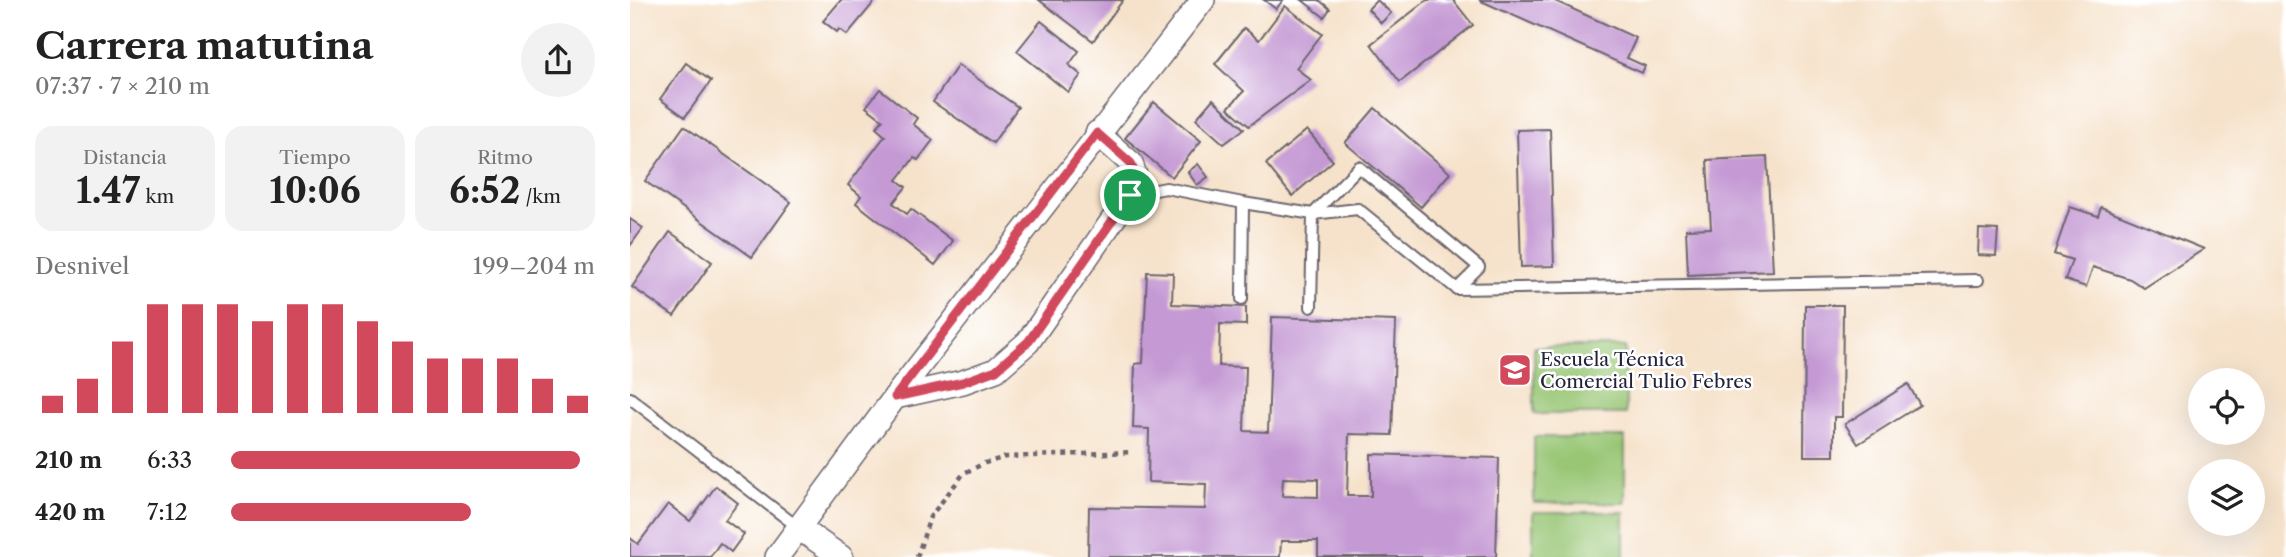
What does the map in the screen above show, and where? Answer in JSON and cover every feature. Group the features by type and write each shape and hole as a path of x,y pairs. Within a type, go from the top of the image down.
{"street":[{"path":"777,557 895,397 1097,133 1203,0"},
{"path":"895,397 963,382 996,370 1028,342 1130,195 1136,179 1131,163 1097,133"},
{"path":"799,528 841,557"}],"lane":[{"path":"1311,307 1313,214 1359,167 1479,267 1457,289"},
{"path":"1130,195 1166,188 1313,214 1358,209 1457,289 1978,280"},
{"path":"1242,299 1243,203"},
{"path":"630,398 799,528"}],"path":[{"path":"917,557 929,517 964,473 1006,457 1133,452"}],"green space":[{"path":"1534,347 1626,347 1626,414 1534,414"},
{"path":"1534,437 1625,437 1625,503 1534,503"},
{"path":"1533,512 1624,512 1624,557 1533,557"}],"building":[{"path":"841,0 876,0 847,35 839,29 837,32 823,21"},
{"path":"1039,0 1123,0 1093,41"},
{"path":"1264,0 1283,0 1276,9"},
{"path":"1302,0 1319,0 1330,9 1324,17"},
{"path":"1377,0 1391,13 1381,23 1368,9"},
{"path":"1427,0 1453,0 1473,25 1400,82 1371,44"},
{"path":"1479,0 1553,0 1636,38 1627,58 1645,66 1642,73"},
{"path":"1285,6 1322,34 1296,68 1311,80 1249,126 1228,108 1244,91 1215,64 1244,28 1259,40"},
{"path":"1041,21 1079,51 1069,65 1081,75 1068,92 1017,51"},
{"path":"686,63 711,81 685,117 660,99"},
{"path":"958,65 1018,107 993,143 933,102"},
{"path":"880,89 917,118 913,124 933,140 918,160 914,158 897,180 906,187 893,203 907,214 911,209 953,241 935,265 856,203 861,196 848,185 885,136 876,128 883,120 866,107"},
{"path":"1213,99 1244,129 1224,144 1196,119"},
{"path":"1154,102 1201,141 1172,177 1125,138"},
{"path":"1375,108 1450,173 1421,207 1345,143"},
{"path":"684,126 791,202 752,257 645,181"},
{"path":"1550,129 1554,266 1521,267 1517,130"},
{"path":"1307,130 1333,161 1292,196 1266,164"},
{"path":"1767,157 1773,271 1688,275 1686,229 1711,228 1707,160"},
{"path":"1198,164 1208,177 1197,185 1188,172"},
{"path":"2070,207 2098,216 2101,207 2204,249 2144,288 2130,279 2093,267 2086,287 2065,280 2072,260 2054,254"},
{"path":"630,219 643,228 630,246"},
{"path":"1979,229 1998,230 1996,256 1978,255"},
{"path":"670,232 712,262 674,316 632,287"},
{"path":"1147,272 1173,273 1172,304 1246,307 1246,325 1220,324 1219,366 1246,367 1244,431 1268,432 1272,317 1396,321 1392,435 1349,434 1347,496 1371,496 1371,454 1499,458 1496,557 1318,557 1318,541 1281,541 1280,557 1088,557 1089,507 1205,509 1206,484 1148,482 1149,429 1133,428 1135,364 1143,363","holes":["1283,478 1318,479 1318,497 1282,496"]},
{"path":"1805,305 1843,305 1842,417 1834,417 1834,456 1804,456"},
{"path":"1908,384 1920,405 1858,444 1845,424"},
{"path":"716,486 738,503 725,520 744,534 731,552 720,543 710,557 630,557 630,538 638,544 668,504 690,521"}],"place":[{"name":"Escuela Técnica Comercial Tulio Febres","path":"1515,370"}],"route":[{"path":"1097,133 1131,163 1136,179 1130,195 1028,342 996,370 963,382 895,397 1097,133"}]}
